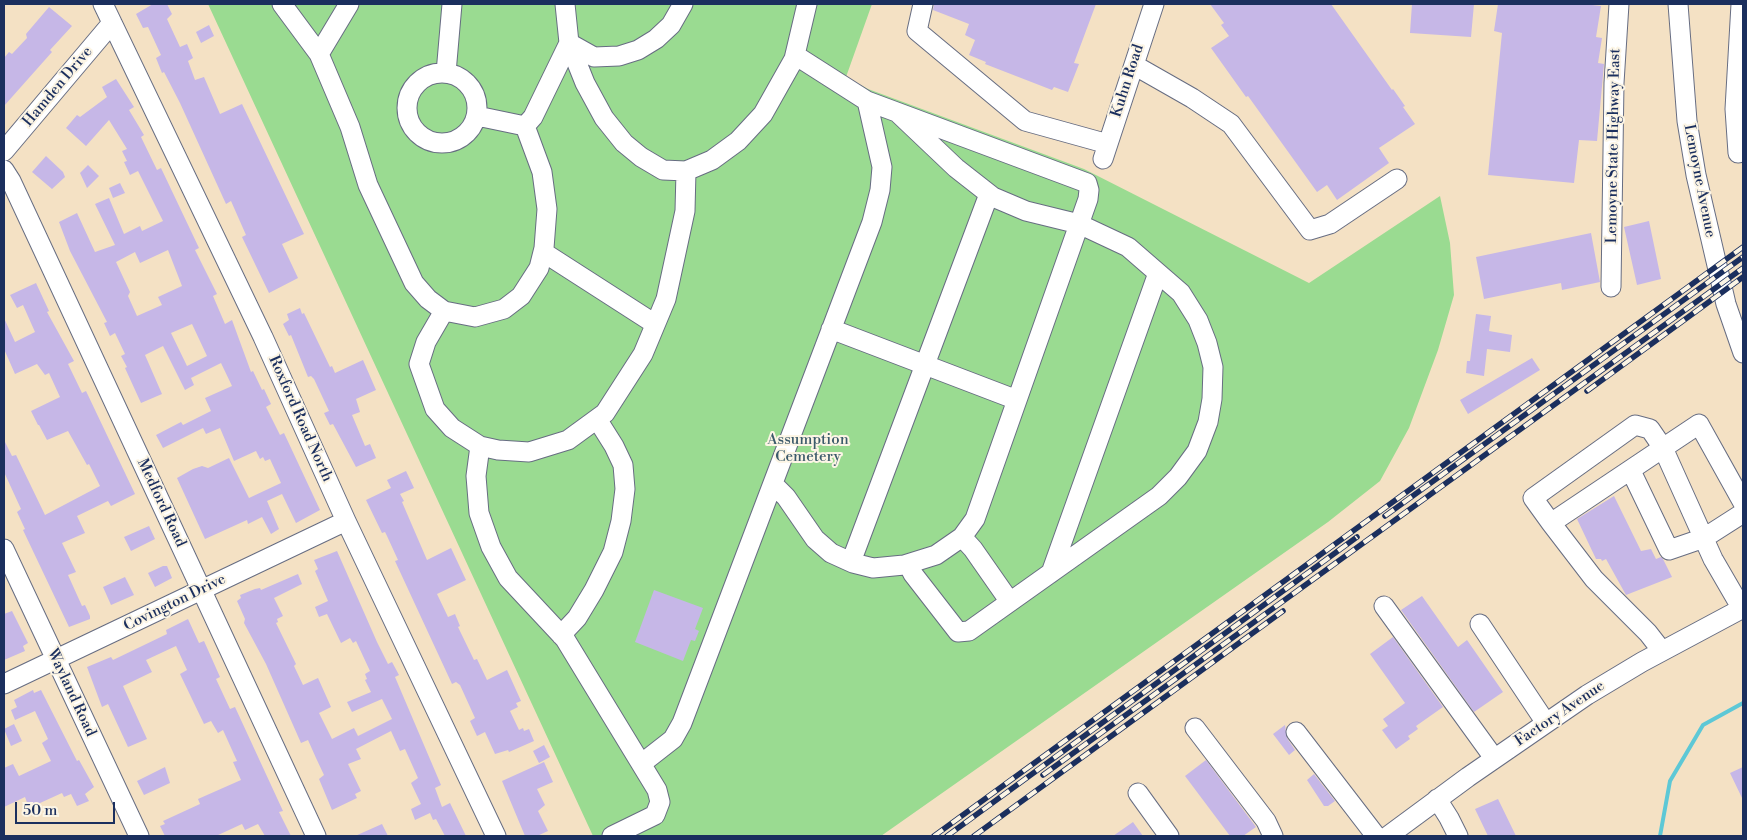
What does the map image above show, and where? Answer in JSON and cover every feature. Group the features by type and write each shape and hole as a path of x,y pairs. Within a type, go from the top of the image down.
{"street":[{"name":"Roxford Road North","path":"103,4 263,337 346,521 496,836"},
{"path":"282,4 319,54 350,127 368,185 400,258 414,284 428,299 444,311 475,317 504,309 521,296 539,268 543,252 547,209 542,172 524,126"},
{"path":"319,54 349,4"},
{"path":"446,73 452,4"},
{"path":"565,4 569,43 585,84 604,118 624,143 641,157 663,170 686,171 712,160 738,141 763,114 780,86 795,54 807,4"},
{"path":"569,43 594,57 618,56 638,50 656,39 671,25 683,4"},
{"name":"Kuhn Road","path":"923,4 917,32 1025,121 1105,151 1154,4"},
{"name":"Lemoyne State Highway East","path":"1611,287 1614,83 1619,4"},
{"name":"Lemoyne Avenue","path":"1678,4 1687,121 1696,175 1726,304 1743,354"},
{"path":"1738,152 1740,126 1735,109 1741,34 1741,4"},
{"name":"Hamden Drive","path":"4,151 112,23"},
{"path":"524,126 532,117 569,43"},
{"path":"773,484 786,497 815,539 830,553 850,562 872,568 908,564 936,555 962,537 975,519 1088,199 1089,190 1087,183 867,101 795,54"},
{"path":"1134,65 1192,98 1231,124 1310,230 1330,224 1397,179"},
{"path":"446,73 457,76 471,88 476,97 477,116 469,130 456,141 434,143 415,133 409,123 406,112 410,91 417,82 427,76 446,73"},
{"path":"641,764 673,739 682,723 872,222 880,190 882,167 867,101"},
{"path":"898,113 956,168 989,194 1026,211 1079,224 1128,247 1181,293 1198,320 1207,343 1213,367 1212,399 1208,422 1197,451 1178,477 1160,496 969,631 958,632 913,574 908,564"},
{"path":"477,116 524,126"},
{"name":"Medford Road","path":"4,170 11,181 316,836"},
{"path":"444,311 426,342 419,364 435,409 452,428 480,446 498,450 529,452 568,440 605,413 643,354 666,299 679,245 685,211 686,171"},
{"path":"850,562 989,194"},
{"path":"543,252 655,324"},
{"path":"1051,573 1158,273"},
{"path":"831,329 1017,400"},
{"path":"561,635 577,618 594,590 613,552 621,521 624,488 623,465 614,446 597,419"},
{"path":"1551,523 1578,503 1631,471 1699,424 1743,503"},
{"path":"1662,651 1642,627 1594,579 1533,498 1635,425 1650,428 1663,448 1713,559 1742,609"},
{"path":"480,446 476,476 479,513 491,547 508,578 561,635 641,764 658,796 660,802 655,815 612,836"},
{"path":"1631,471 1669,550 1704,538 1743,513"},
{"name":"Covington Drive","path":"4,684 346,521"},
{"path":"962,537 973,548 1010,602"},
{"name":"Wayland Road","path":"4,549 139,836"},
{"path":"1384,606 1494,758"},
{"name":"Factory Avenue","path":"1388,836 1494,758 1587,695 1662,651 1742,609"},
{"path":"1480,624 1546,723"},
{"path":"1195,728 1266,821 1274,836"},
{"path":"1296,732 1376,836"},
{"path":"1138,793 1168,836"},
{"path":"1437,799 1458,836"}],"green space":[{"name":"Assumption Cemetery","path":"208,4 872,4 846,77 868,89 1084,169 1309,283 1440,196 1450,243 1454,295 1438,350 1409,428 1380,481 1328,522 881,836 593,836"}],"building":[{"path":"153,4 167,4 172,14 167,19 180,47 187,44 193,58 188,61 195,80 204,77 220,114 242,104 304,234 282,244 298,278 269,293 242,237 246,235 231,201 226,204 180,103 164,72 162,73 156,58 161,55 148,27 143,28 136,14"},
{"path":"934,4 1096,4 1074,63 1079,64 1068,92 1054,87 1052,90 985,64 986,62 969,55 975,40 965,35 969,24 933,10"},
{"path":"1210,4 1331,4 1405,106 1403,107 1415,124 1379,148 1389,163 1337,200 1327,185 1317,192 1211,48 1229,36 1221,25 1224,23"},
{"path":"1412,4 1474,4 1471,37 1410,33"},
{"path":"1498,4 1583,4 1601,6 1596,37 1602,38 1598,63 1604,64 1597,141 1579,140 1574,183 1488,175 1502,33 1494,31"},
{"path":"49,7 72,26 50,50 52,52 4,106 4,58 9,52 12,54 27,38 26,34"},
{"path":"209,25 214,36 201,43 196,32"},
{"path":"116,79 134,107 129,110 144,135 141,137 157,170 161,168 199,248 195,250 217,294 213,296 225,324 232,320 251,372 253,371 271,404 266,407 280,435 284,433 320,510 296,523 282,494 267,501 279,529 271,534 262,517 248,524 247,520 205,539 177,478 193,469 202,466 208,468 229,458 249,498 281,483 270,459 265,461 263,457 260,459 256,451 234,461 220,428 206,434 203,428 163,448 156,435 181,422 183,425 211,411 205,398 232,386 221,363 191,378 194,385 185,390 163,346 145,355 162,394 141,403 121,356 125,354 115,333 110,336 104,323 107,322 70,251 59,222 77,213 95,252 115,245 95,204 109,198 124,234 140,226 142,231 163,221 138,171 130,175 124,162 127,161 122,151 127,149 109,120 86,146 66,128 77,115 80,117 107,97 102,87","holes":["168,250 182,286 158,297 162,305 137,316 128,296 130,292 116,262 135,252 140,263","192,324 207,356 187,366 171,333"]},
{"path":"46,156 63,172 65,177 52,189 32,172"},
{"path":"88,165 99,176 87,188 80,173"},
{"path":"120,183 125,193 113,198 109,188"},
{"path":"1649,221 1661,279 1637,285 1624,227"},
{"path":"1591,233 1600,282 1562,290 1561,283 1484,299 1476,257"},
{"path":"36,283 49,311 47,312 74,361 68,364 82,393 86,391 135,494 111,506 108,501 77,516 85,533 62,543 76,572 68,575 82,606 85,605 90,616 90,619 69,627 23,530 25,529 17,512 21,509 4,472 4,440 12,456 16,455 45,515 100,486 89,464 87,465 68,431 47,440 31,411 60,397 49,373 45,375 37,364 15,374 4,349 4,318 15,342 35,332 23,305 17,308 10,295"},
{"path":"300,308 330,367 332,366 335,373 363,360 376,390 356,399 360,412 352,415 365,446 370,444 376,458 356,467 333,424 330,425 324,413 329,411 314,379 311,376 308,377 291,335 289,336 283,324 289,320 287,314"},
{"path":"1476,314 1491,316 1489,331 1512,335 1510,352 1487,349 1484,376 1466,373 1467,361 1470,361"},
{"path":"1532,358 1540,370 1468,414 1460,400"},
{"path":"406,471 414,488 400,494 427,560 451,548 466,580 437,594 448,617 455,614 460,626 458,627 474,660 477,659 487,680 507,670 521,701 516,703 518,707 510,711 519,730 523,728 524,731 529,729 534,741 509,752 508,750 495,754 485,732 477,736 470,721 475,718 460,685 456,682 452,684 395,561 398,560 387,536 385,532 382,533 366,500 391,488 387,480"},
{"path":"1614,496 1641,551 1651,549 1656,559 1661,557 1672,577 1626,595 1606,559 1602,561 1601,559 1596,559 1577,519"},
{"path":"149,526 155,539 131,551 124,537"},
{"path":"337,551 388,664 392,662 399,675 395,677 441,785 435,788 442,807 450,803 466,836 445,836 436,819 433,820 430,813 415,820 411,809 421,804 411,783 418,778 405,749 400,751 391,731 356,749 361,759 348,764 361,791 355,794 357,798 332,810 319,779 324,775 308,740 301,743 266,664 244,623 245,619 237,601 241,598 240,595 255,589 260,588 261,590 298,574 302,584 274,598 283,616 277,619 278,622 276,623 296,664 294,666 303,685 318,678 331,707 319,713 332,739 354,728 358,736 392,719 382,699 352,712 347,702 371,692 365,680 367,679 365,674 370,671 356,641 353,643 350,638 341,643 327,614 319,617 315,607 328,601 315,571 318,569 314,560"},
{"path":"167,566 172,578 155,587 148,573"},
{"path":"125,577 134,595 111,605 103,587"},
{"path":"654,590 703,608 695,629 699,631 695,641 691,640 683,661 635,642"},
{"path":"1422,596 1458,647 1467,640 1503,692 1474,712 1401,610"},
{"path":"12,611 28,643 23,646 25,651 4,660 4,614"},
{"path":"188,619 199,643 204,641 220,677 216,679 230,709 235,707 283,811 279,812 291,836 265,836 258,824 245,830 242,824 216,836 165,836 160,826 165,824 163,821 200,804 198,799 241,780 233,762 237,761 223,730 218,733 211,721 204,724 180,674 187,670 176,646 146,660 152,672 123,686 147,739 128,747 108,704 102,707 87,667 111,657 113,660 167,634 166,630"},
{"path":"1393,637 1443,707 1416,726 1418,729 1408,736 1410,739 1396,749 1382,730 1388,726 1383,719 1405,703 1370,654"},
{"path":"33,690 34,693 41,690 77,761 79,760 94,787 85,794 89,801 77,806 71,794 64,797 62,793 29,808 25,797 4,807 4,768 13,764 19,776 51,761 42,743 48,739 35,711 15,720 11,710 17,707 14,700"},
{"path":"14,724 22,741 11,746 4,729"},
{"path":"1285,725 1287,738 1295,750 1289,755 1273,734"},
{"path":"544,745 550,757 539,763 533,751"},
{"path":"1206,760 1256,827 1243,836 1230,836 1185,776"},
{"path":"544,762 553,782 537,789 545,805 538,811 548,831 537,836 525,836 502,781"},
{"path":"165,767 170,783 144,795 137,781"},
{"path":"1743,767 1743,800 1730,773"},
{"path":"1314,774 1335,801 1328,806 1324,806 1307,780"},
{"path":"1498,799 1516,836 1488,836 1475,809"},
{"path":"1133,822 1143,836 1113,836"},
{"path":"382,824 388,836 355,836"}],"waterway":[{"path":"1660,836 1670,781 1703,725 1743,703"}],"railway":[{"path":"934,836 1743,247"},
{"path":"1385,516 1743,257"},
{"path":"1043,775 1743,268"},
{"path":"1587,391 1743,277"},
{"path":"947,836 1357,537"},
{"path":"974,836 1283,611"}]}
